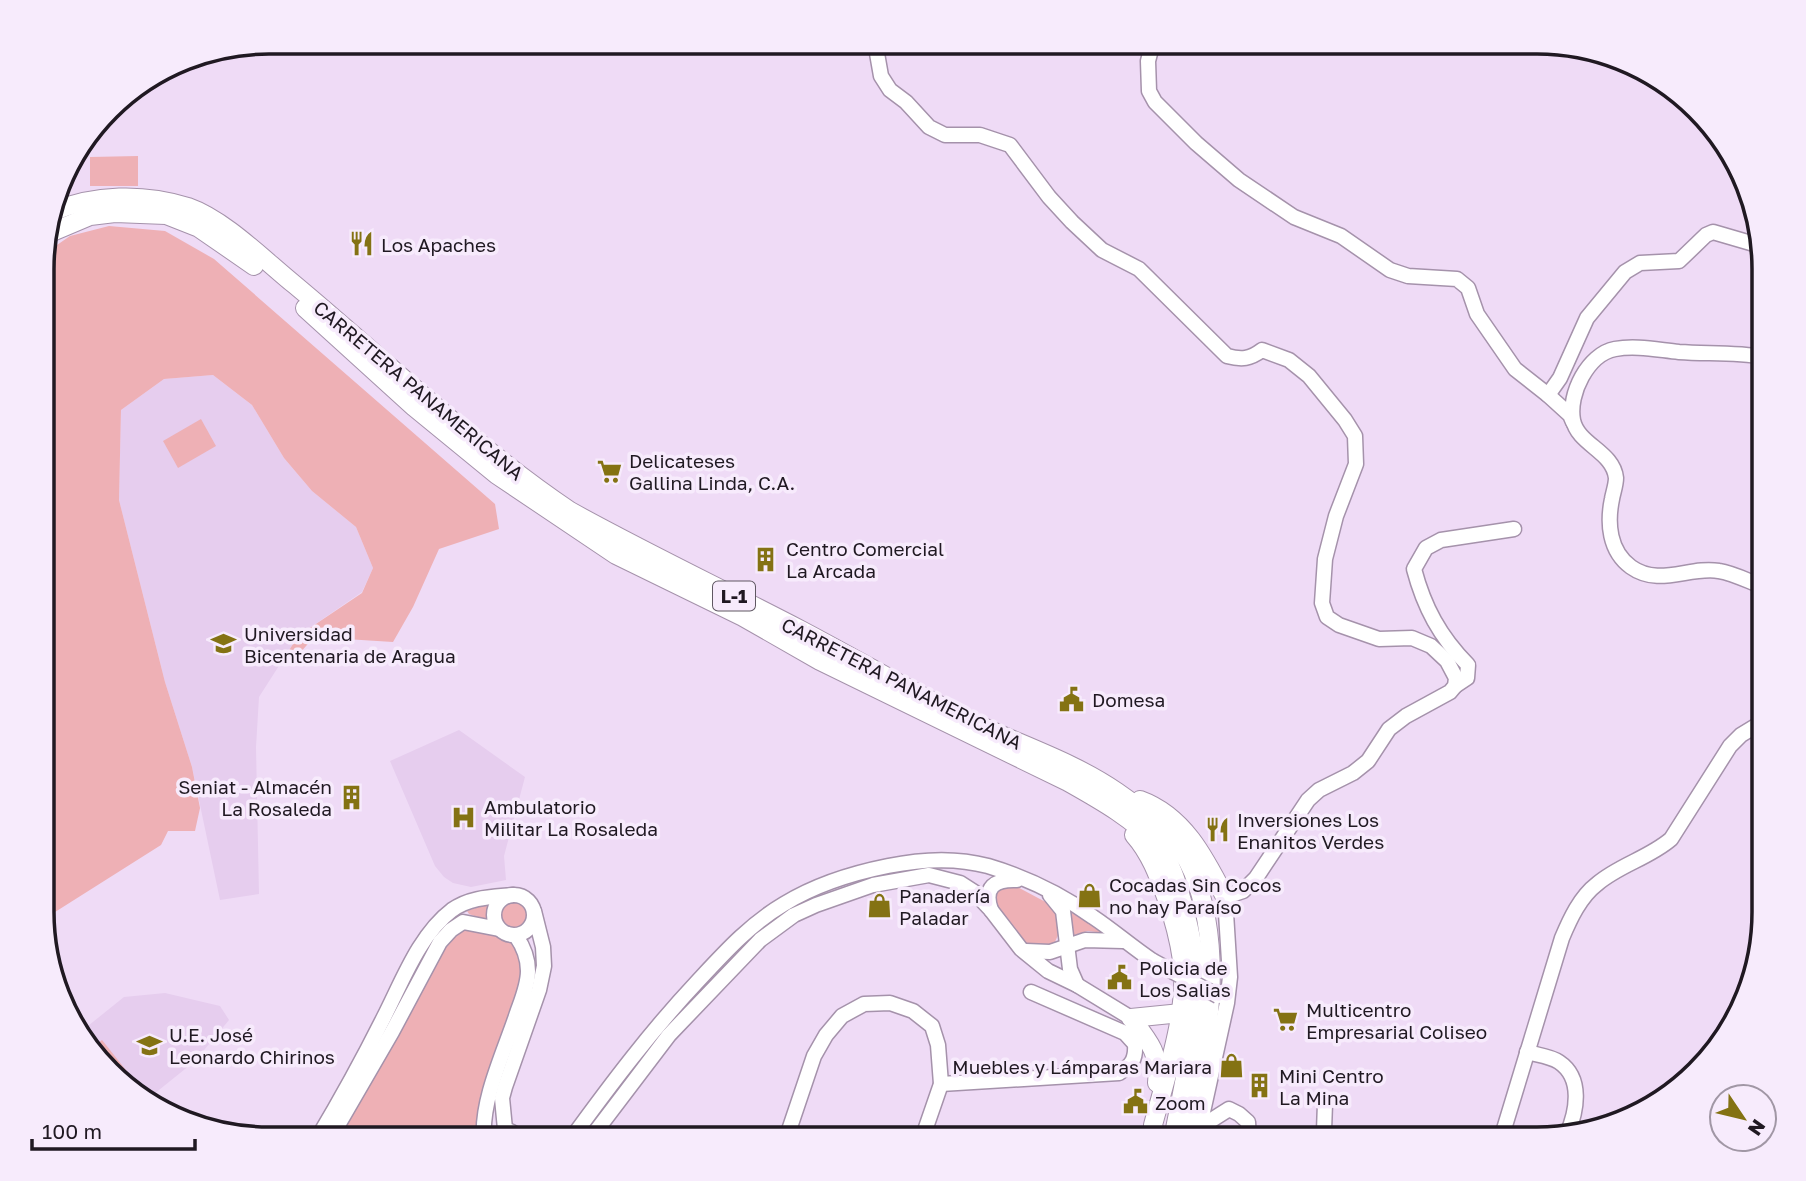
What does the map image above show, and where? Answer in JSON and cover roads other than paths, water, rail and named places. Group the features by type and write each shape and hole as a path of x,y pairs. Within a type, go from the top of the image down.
{"main road":[{"name":"CARRETERA PANAMERICANA","path":"64,208 89,200 118,198 169,203 205,215 236,237 340,323 478,443 536,489 570,511 966,719 1085,774 1159,848 1169,863 1184,908 1193,944 1196,1010 1175,1126"},
{"name":"CARRETERA PANAMERICANA","path":"58,229 90,216 115,213 166,215 199,228 265,274 415,407 497,475 605,548 743,617 820,661 1068,782 1111,798 1155,821 1178,847 1192,871 1201,900 1210,962 1210,1003 1196,1126"},
{"path":"1111,798 1146,802 1167,814 1190,835 1225,897"},
{"name":"L-1","path":"1111,798 1156,869 1173,918 1183,962 1181,1013 1156,1126"},
{"path":"1131,1018 1181,1013"},
{"path":"1131,1018 1153,1046 1159,1068 1155,1126"}],"street":[{"path":"877,54 881,76 890,90 906,102 929,127 945,135 980,135 1010,145 1049,197 1072,222 1102,250 1139,269 1227,356 1242,360 1262,351 1289,360 1309,376 1355,436 1357,453 1356,464 1336,516 1325,559 1322,603 1327,617 1339,625 1379,639 1412,638 1431,646 1447,662 1456,678 1455,685"},
{"path":"1150,54 1149,91 1155,102 1195,143 1239,180 1294,217 1341,236 1390,270 1408,276 1457,279 1468,288 1477,314 1515,369 1570,415 1580,434 1609,459 1616,479 1609,526 1612,540 1630,567 1671,577 1696,571 1719,571 1751,583"},
{"path":"1548,395 1560,378 1587,318 1625,272 1640,262 1679,261 1706,235 1713,232 1750,243"},
{"path":"1573,422 1572,402 1586,372 1599,355 1614,349 1657,349 1751,356"},
{"path":"1197,1126 1207,1090 1230,965 1225,897 1243,891 1255,878 1308,800 1319,790 1353,773 1368,761 1389,729 1406,716 1450,692 1455,685 1467,678 1468,665 1451,648 1427,611 1413,569 1426,548 1441,540 1514,529"},
{"path":"1505,1126 1570,918 1595,884 1648,856 1671,839 1730,746 1751,729"},
{"path":"580,1127 657,1025 750,928 786,902 810,890 869,870 929,860 948,860 986,866 1029,881 1093,917 1153,961 1222,1000"},
{"path":"599,1127 669,1035 760,940 794,915 873,885 929,875 960,883 974,892 1021,949 1048,971 1077,985 1131,1018"},
{"path":"991,911 989,893 994,884 1001,880 1029,881"},
{"path":"1046,890 1063,911 1070,969 1077,985"},
{"path":"513,895 502,899 495,908 494,920 504,934 516,936 528,930 534,918 534,911"},
{"path":"324,1127 345,1093 414,960 435,927 450,911 465,903 481,898 513,895 528,901 534,911 543,947 544,966 539,990 502,1098 505,1127"},
{"path":"337,1127 440,942 463,922 499,929"},
{"path":"483,1127 491,1089 526,988 528,969 523,946 516,936"},
{"path":"1021,949 1043,954 1085,940 1123,941"},
{"path":"941,1084 1119,1073 1129,1067 1135,1057 1135,1044 1125,1033 1031,992"},
{"path":"790,1127 814,1056 826,1035 842,1016 864,1004 890,1003 913,1011 932,1026 938,1045 941,1084 926,1126"},
{"path":"1527,1052 1562,1063 1576,1085 1570,1124"},
{"path":"1207,1090 1239,1114 1248,1122 1248,1126"},
{"path":"1324,1126 1325,1103"},
{"path":"1206,1126 1229,1109"}],"place":[{"name":"Los Apaches","path":"361,244"},
{"name":"Delicateses Gallina Linda, C.A.","path":"609,471"},
{"name":"Centro Comercial La Arcada","path":"766,559"},
{"name":"Universidad Bicentenaria de Aragua","path":"224,644"},
{"name":"Domesa","path":"1072,699"},
{"name":"Seniat - Almacén La Rosaleda","path":"352,797"},
{"name":"Ambulatorio Militar La Rosaleda","path":"464,817"},
{"name":"Inversiones Los Enanitos Verdes","path":"1217,830"},
{"name":"Cocadas Sin Cocos no hay Paraíso","path":"1089,895"},
{"name":"Panadería Paladar","path":"879,906"},
{"name":"Policia de Los Salias","path":"1119,978"},
{"name":"Multicentro Empresarial Coliseo","path":"1286,1020"},
{"name":"U.E. José Leonardo Chirinos","path":"149,1045"},
{"name":"Muebles y Lámparas Mariara","path":"1232,1066"},
{"name":"Mini Centro La Mina","path":"1259,1086"},
{"name":"Zoom","path":"1135,1102"}]}
